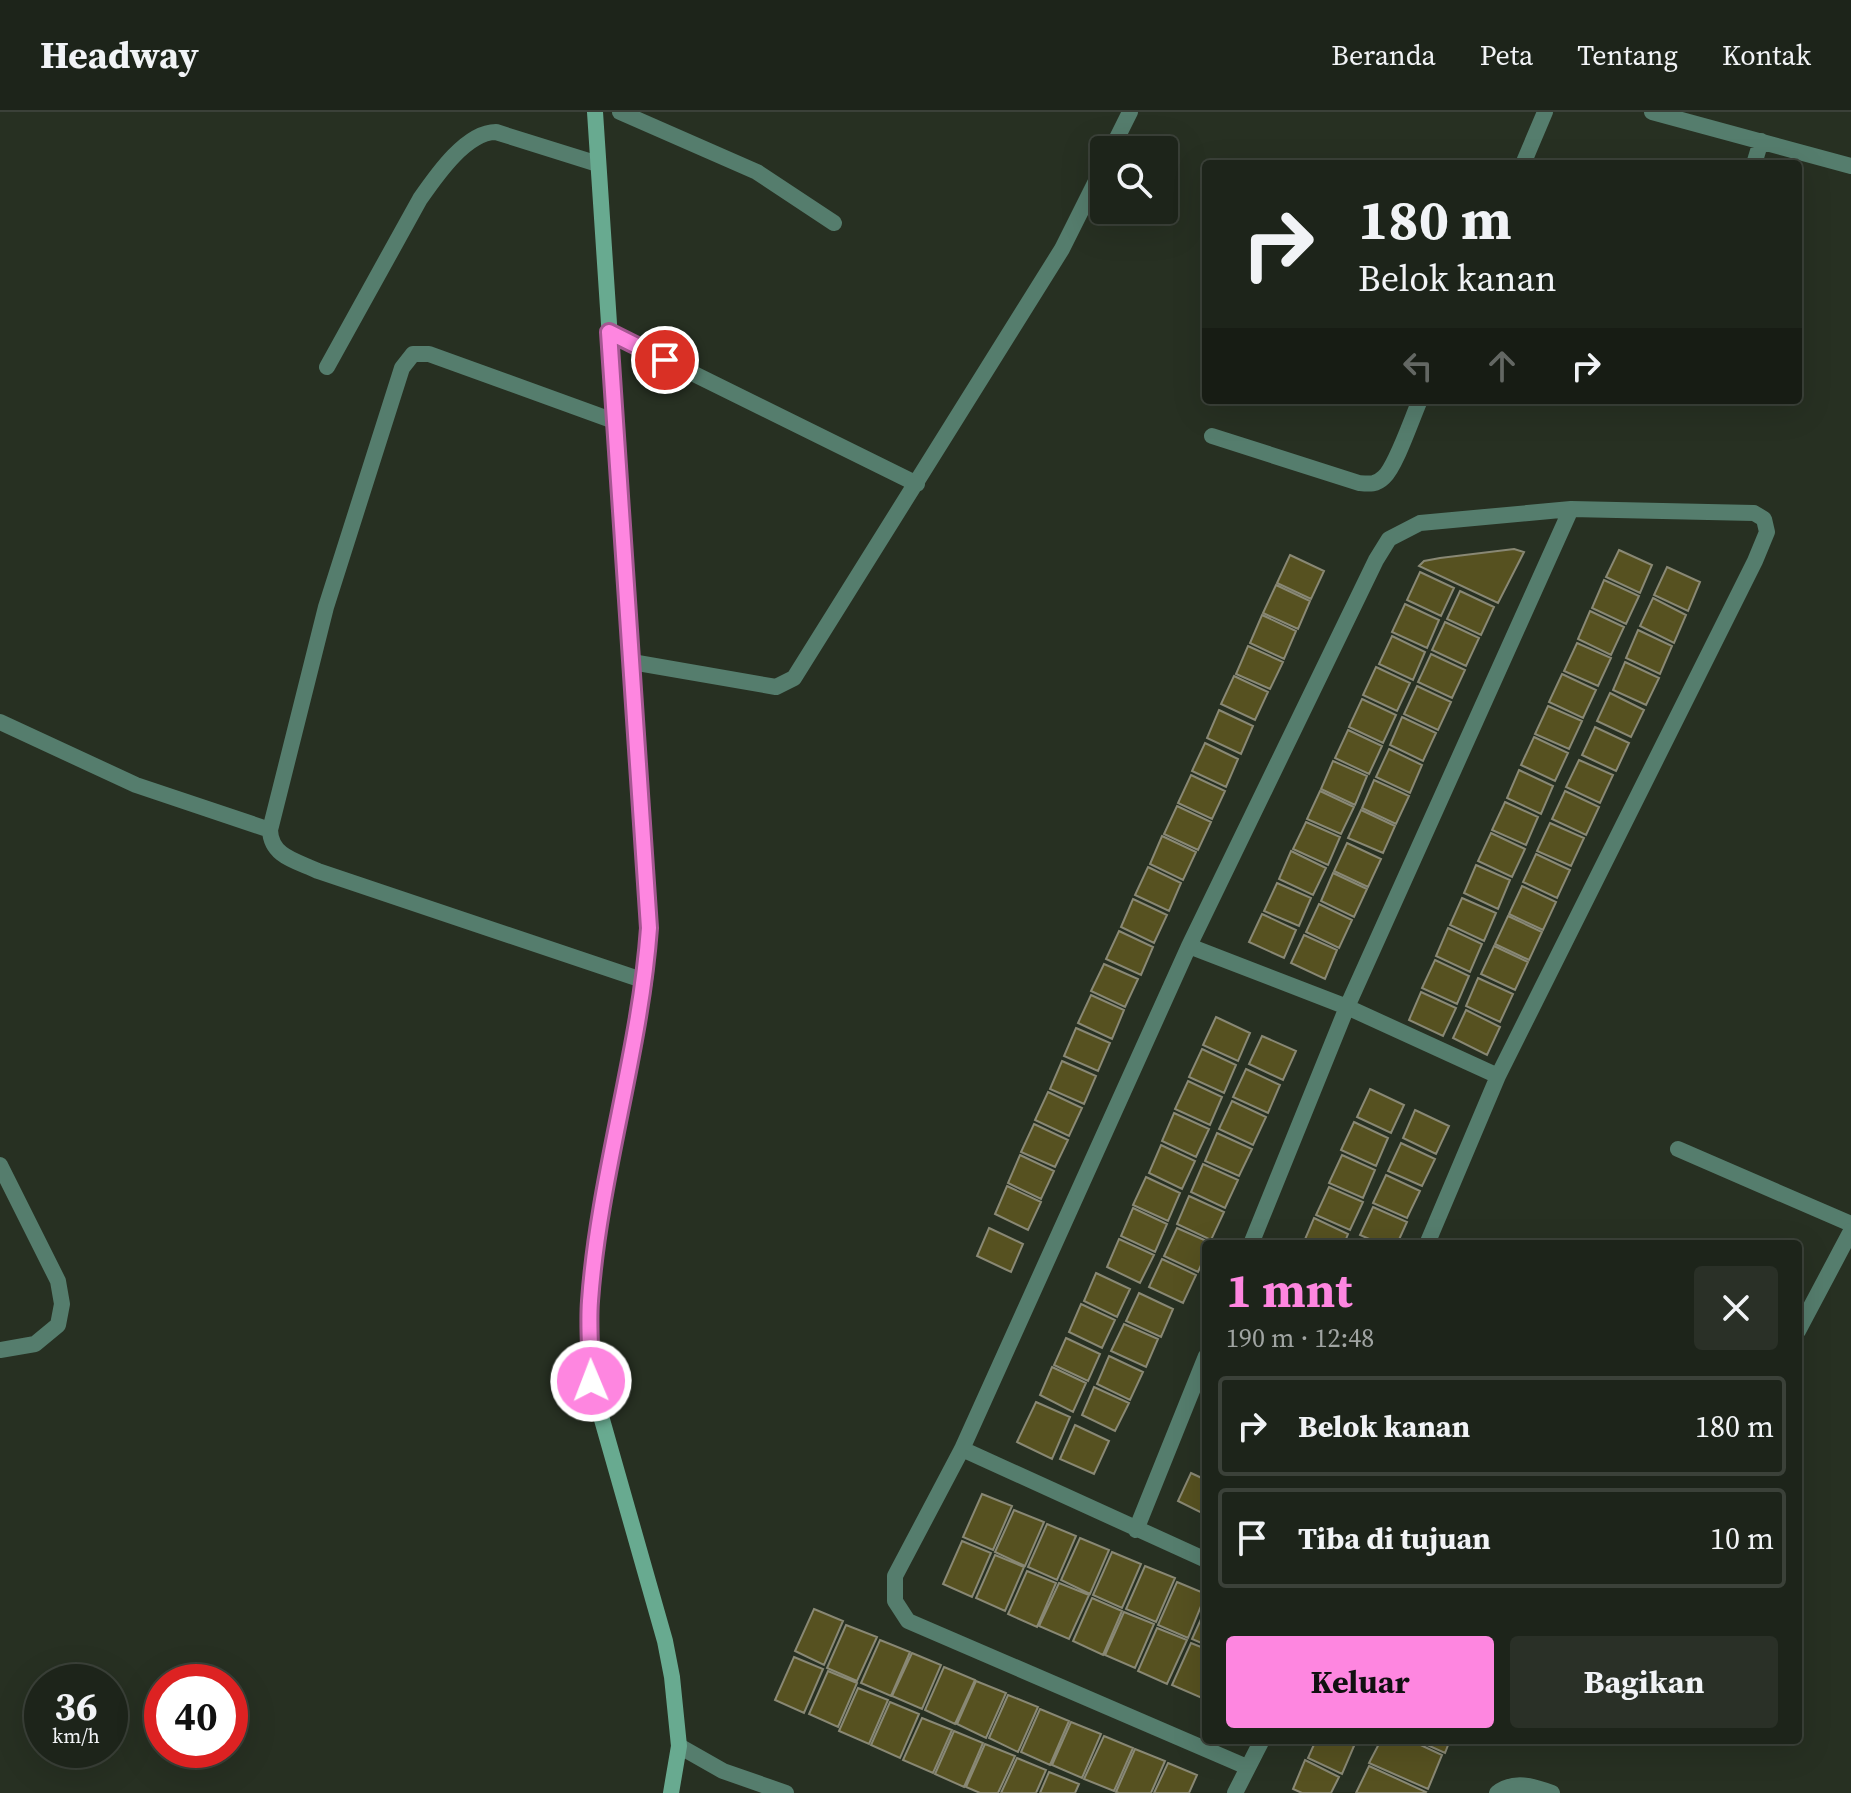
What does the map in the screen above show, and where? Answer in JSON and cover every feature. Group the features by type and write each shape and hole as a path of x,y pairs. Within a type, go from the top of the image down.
{"street":[{"path":"595,112 649,928 645,981 598,1231 589,1303 591,1381 665,1641 672,1677 679,1746 671,1793"},
{"path":"620,112 757,172 834,223"},
{"path":"1118,136 1130,112"},
{"path":"1525,160 1545,112"},
{"path":"1652,112 1851,166"},
{"path":"327,367 420,199 436,176 475,138 484,132 496,132 598,164"},
{"path":"1755,160 1761,141"},
{"path":"632,662 776,687 794,678 1062,249 1090,193"},
{"path":"609,332 917,484"},
{"path":"614,421 429,354 413,354 402,368 326,607 270,830 271,842 277,852 318,871 645,981"},
{"path":"1212,436 1359,483 1373,484 1385,477 1389,470 1418,404"},
{"path":"1253,1240 1347,1007 1571,509"},
{"path":"1247,1767 908,1621 895,1601 895,1576 962,1449 1189,946 1376,560 1389,539 1420,523 1571,509 1754,513 1764,519 1767,532 1755,561 1498,1076 1429,1240"},
{"path":"0,722 136,785 270,830"},
{"path":"1189,946 1347,1007 1498,1076"},
{"path":"1678,1149 1851,1224"},
{"path":"0,1165 58,1281 62,1304 58,1325 35,1344 0,1350"},
{"path":"1802,1323 1851,1231"},
{"path":"1136,1530 1202,1366"},
{"path":"962,1449 1202,1558"},
{"path":"1235,1793 1260,1744"},
{"path":"679,1746 723,1771 786,1793"},
{"path":"1497,1793 1504,1788 1529,1785 1552,1793"}],"building":[{"path":"1514,549 1524,552 1498,603 1419,566 1424,561 1440,558"},
{"path":"1619,550 1652,565 1640,593 1606,577"},
{"path":"1290,555 1324,571 1311,599 1277,583"},
{"path":"1667,567 1700,582 1688,611 1654,595"},
{"path":"1420,572 1454,588 1441,616 1407,600"},
{"path":"1604,580 1639,596 1626,624 1592,608"},
{"path":"1276,585 1310,601 1298,629 1263,613"},
{"path":"1460,591 1494,607 1481,635 1447,619"},
{"path":"1653,598 1686,615 1674,643 1640,626"},
{"path":"1405,604 1439,620 1427,648 1392,632"},
{"path":"1590,611 1624,627 1611,655 1578,639"},
{"path":"1262,615 1296,631 1284,659 1250,643"},
{"path":"1445,622 1479,638 1466,666 1432,650"},
{"path":"1638,630 1672,646 1660,674 1626,658"},
{"path":"1392,636 1425,652 1413,680 1379,664"},
{"path":"1577,643 1611,658 1598,686 1564,671"},
{"path":"1248,646 1283,662 1270,689 1236,674"},
{"path":"1431,654 1465,670 1452,698 1418,682"},
{"path":"1625,662 1659,678 1646,705 1613,690"},
{"path":"1376,667 1410,683 1397,711 1363,695"},
{"path":"1562,674 1596,690 1583,718 1549,702"},
{"path":"1234,676 1268,692 1255,720 1221,704"},
{"path":"1417,686 1451,702 1438,730 1404,714"},
{"path":"1610,693 1644,710 1631,737 1597,721"},
{"path":"1362,699 1396,715 1383,743 1349,727"},
{"path":"1548,706 1582,721 1569,749 1535,734"},
{"path":"1219,710 1253,726 1241,754 1207,738"},
{"path":"1402,717 1436,733 1423,761 1390,745"},
{"path":"1595,727 1629,743 1616,771 1582,755"},
{"path":"1348,730 1382,746 1369,774 1335,758"},
{"path":"1534,737 1568,753 1555,781 1521,765"},
{"path":"1205,743 1238,759 1226,787 1192,771"},
{"path":"1389,749 1422,765 1410,793 1376,777"},
{"path":"1579,760 1613,775 1600,803 1566,787"},
{"path":"1333,761 1367,776 1355,805 1321,789"},
{"path":"1519,770 1553,786 1541,814 1507,798"},
{"path":"1191,775 1225,791 1212,819 1178,803"},
{"path":"1374,780 1409,796 1396,824 1362,808"},
{"path":"1320,791 1354,807 1341,834 1307,819"},
{"path":"1565,791 1599,807 1586,835 1552,819"},
{"path":"1505,802 1538,817 1526,845 1492,830"},
{"path":"1177,806 1211,822 1198,850 1164,834"},
{"path":"1361,810 1395,826 1383,853 1348,838"},
{"path":"1306,822 1340,837 1328,865 1293,849"},
{"path":"1550,823 1584,838 1571,866 1537,851"},
{"path":"1491,833 1525,849 1512,877 1478,861"},
{"path":"1162,836 1196,852 1183,880 1150,864"},
{"path":"1347,843 1381,859 1368,887 1334,871"},
{"path":"1291,851 1326,868 1313,895 1279,879"},
{"path":"1536,854 1570,870 1557,898 1523,882"},
{"path":"1476,865 1510,880 1498,909 1464,893"},
{"path":"1148,867 1181,883 1169,911 1135,895"},
{"path":"1333,873 1367,889 1354,917 1321,901"},
{"path":"1277,883 1311,898 1299,926 1264,911"},
{"path":"1522,886 1556,902 1543,930 1509,914"},
{"path":"1462,898 1496,913 1484,941 1450,925"},
{"path":"1133,899 1167,915 1154,943 1121,927"},
{"path":"1319,904 1352,920 1339,948 1306,932"},
{"path":"1262,914 1296,930 1284,958 1249,942"},
{"path":"1508,916 1542,932 1529,960 1495,944"},
{"path":"1448,928 1482,944 1470,972 1436,956"},
{"path":"1119,931 1153,947 1141,975 1106,959"},
{"path":"1304,935 1337,950 1325,979 1291,963"},
{"path":"1494,946 1528,962 1515,990 1481,974"},
{"path":"1435,960 1469,976 1457,1004 1422,988"},
{"path":"1104,964 1138,979 1125,1007 1091,991"},
{"path":"1478,978 1513,994 1500,1022 1466,1006"},
{"path":"1421,992 1456,1008 1443,1036 1409,1020"},
{"path":"1091,995 1124,1010 1112,1039 1078,1023"},
{"path":"1466,1010 1500,1027 1487,1055 1453,1038"},
{"path":"1216,1017 1250,1033 1238,1061 1203,1045"},
{"path":"1076,1028 1110,1043 1098,1071 1064,1056"},
{"path":"1262,1036 1296,1051 1283,1080 1249,1064"},
{"path":"1202,1049 1236,1065 1224,1093 1189,1077"},
{"path":"1062,1061 1096,1076 1084,1104 1050,1089"},
{"path":"1246,1069 1280,1085 1268,1113 1233,1097"},
{"path":"1188,1081 1222,1097 1210,1125 1175,1109"},
{"path":"1370,1089 1404,1105 1391,1133 1357,1117"},
{"path":"1048,1092 1082,1108 1069,1136 1035,1120"},
{"path":"1232,1101 1266,1117 1253,1145 1219,1129"},
{"path":"1415,1110 1449,1126 1436,1154 1403,1138"},
{"path":"1174,1113 1209,1129 1196,1157 1162,1141"},
{"path":"1354,1122 1388,1138 1376,1166 1341,1150"},
{"path":"1034,1124 1068,1140 1055,1167 1021,1152"},
{"path":"1217,1133 1252,1149 1239,1176 1205,1161"},
{"path":"1401,1143 1435,1159 1422,1186 1388,1171"},
{"path":"1161,1145 1195,1161 1182,1189 1149,1173"},
{"path":"1020,1155 1054,1171 1041,1199 1008,1183"},
{"path":"1342,1155 1375,1170 1363,1198 1329,1183"},
{"path":"1203,1164 1238,1180 1225,1208 1191,1192"},
{"path":"1386,1175 1420,1191 1407,1218 1373,1203"},
{"path":"1146,1177 1180,1193 1168,1221 1133,1205"},
{"path":"1007,1186 1041,1202 1028,1230 995,1214"},
{"path":"1329,1187 1363,1202 1350,1230 1316,1215"},
{"path":"1189,1196 1224,1212 1211,1240 1177,1224"},
{"path":"1373,1207 1407,1222 1399,1240 1372,1240 1360,1235"},
{"path":"1133,1208 1167,1224 1155,1252 1121,1236"},
{"path":"1314,1218 1348,1234 1346,1240 1305,1240"},
{"path":"989,1228 1023,1244 1011,1272 977,1256"},
{"path":"1177,1228 1204,1240 1198,1272 1164,1256"},
{"path":"1119,1239 1154,1255 1140,1283 1107,1267"},
{"path":"1162,1259 1196,1275 1183,1303 1149,1287"},
{"path":"1096,1273 1130,1289 1117,1317 1084,1301"},
{"path":"1139,1293 1173,1309 1161,1337 1126,1321"},
{"path":"1081,1304 1115,1320 1102,1348 1069,1332"},
{"path":"1124,1324 1158,1339 1146,1367 1111,1351"},
{"path":"1066,1338 1100,1354 1088,1381 1054,1365"},
{"path":"1109,1356 1143,1372 1130,1400 1097,1384"},
{"path":"1052,1367 1086,1383 1073,1412 1040,1395"},
{"path":"1094,1387 1129,1403 1115,1431 1082,1415"},
{"path":"1036,1402 1070,1417 1052,1459 1017,1442"},
{"path":"1075,1425 1109,1441 1094,1474 1060,1459"},
{"path":"1191,1473 1202,1478 1202,1513 1178,1501"},
{"path":"982,1494 1012,1506 993,1550 963,1537"},
{"path":"1014,1510 1044,1522 1025,1566 995,1552"},
{"path":"1047,1524 1076,1536 1057,1580 1028,1567"},
{"path":"1080,1538 1109,1550 1090,1594 1061,1580"},
{"path":"962,1541 991,1553 972,1597 943,1584"},
{"path":"1112,1552 1141,1564 1122,1608 1093,1595"},
{"path":"995,1555 1024,1567 1005,1611 976,1598"},
{"path":"1145,1566 1175,1578 1156,1622 1126,1609"},
{"path":"1027,1571 1056,1583 1037,1627 1008,1614"},
{"path":"1177,1582 1202,1592 1202,1604 1188,1638 1158,1625"},
{"path":"1059,1583 1089,1595 1069,1639 1039,1626"},
{"path":"1092,1598 1122,1611 1103,1655 1073,1641"},
{"path":"814,1609 843,1621 824,1665 795,1651"},
{"path":"1124,1612 1154,1624 1135,1668 1105,1655"},
{"path":"1202,1617 1202,1643 1192,1639"},
{"path":"846,1625 877,1637 857,1681 827,1668"},
{"path":"1157,1628 1187,1640 1167,1684 1138,1671"},
{"path":"880,1640 910,1652 891,1696 861,1683"},
{"path":"1191,1643 1202,1647 1202,1698 1172,1685"},
{"path":"912,1653 941,1665 922,1709 892,1696"},
{"path":"794,1657 823,1669 804,1713 775,1700"},
{"path":"944,1667 975,1680 955,1724 925,1710"},
{"path":"828,1671 857,1683 838,1727 809,1714"},
{"path":"976,1681 1006,1693 986,1738 957,1724"},
{"path":"858,1688 888,1700 869,1744 839,1731"},
{"path":"1008,1695 1038,1707 1018,1752 989,1738"},
{"path":"890,1702 919,1714 900,1758 871,1745"},
{"path":"1040,1709 1069,1721 1050,1765 1021,1752"},
{"path":"922,1718 952,1730 933,1773 903,1760"},
{"path":"1071,1722 1101,1734 1082,1778 1052,1765"},
{"path":"954,1731 983,1743 964,1787 935,1774"},
{"path":"1104,1736 1133,1748 1114,1791 1084,1779"},
{"path":"985,1744 1015,1756 998,1793 980,1793 966,1787"},
{"path":"1314,1744 1354,1746 1342,1774 1308,1758"},
{"path":"1379,1744 1419,1744 1442,1755 1428,1789 1369,1763"},
{"path":"1425,1744 1448,1744 1445,1753"},
{"path":"1135,1749 1165,1761 1151,1793 1116,1792"},
{"path":"1017,1758 1046,1770 1036,1793 1001,1793"},
{"path":"1305,1760 1339,1777 1331,1793 1302,1793 1293,1789"},
{"path":"1168,1763 1197,1775 1189,1793 1154,1793"},
{"path":"1369,1766 1426,1792 1356,1793"},
{"path":"1049,1772 1079,1784 1075,1793 1040,1793"}],"route":[{"path":"591,1381 589,1303 598,1231 645,981 649,928 609,332 665,360"}]}
